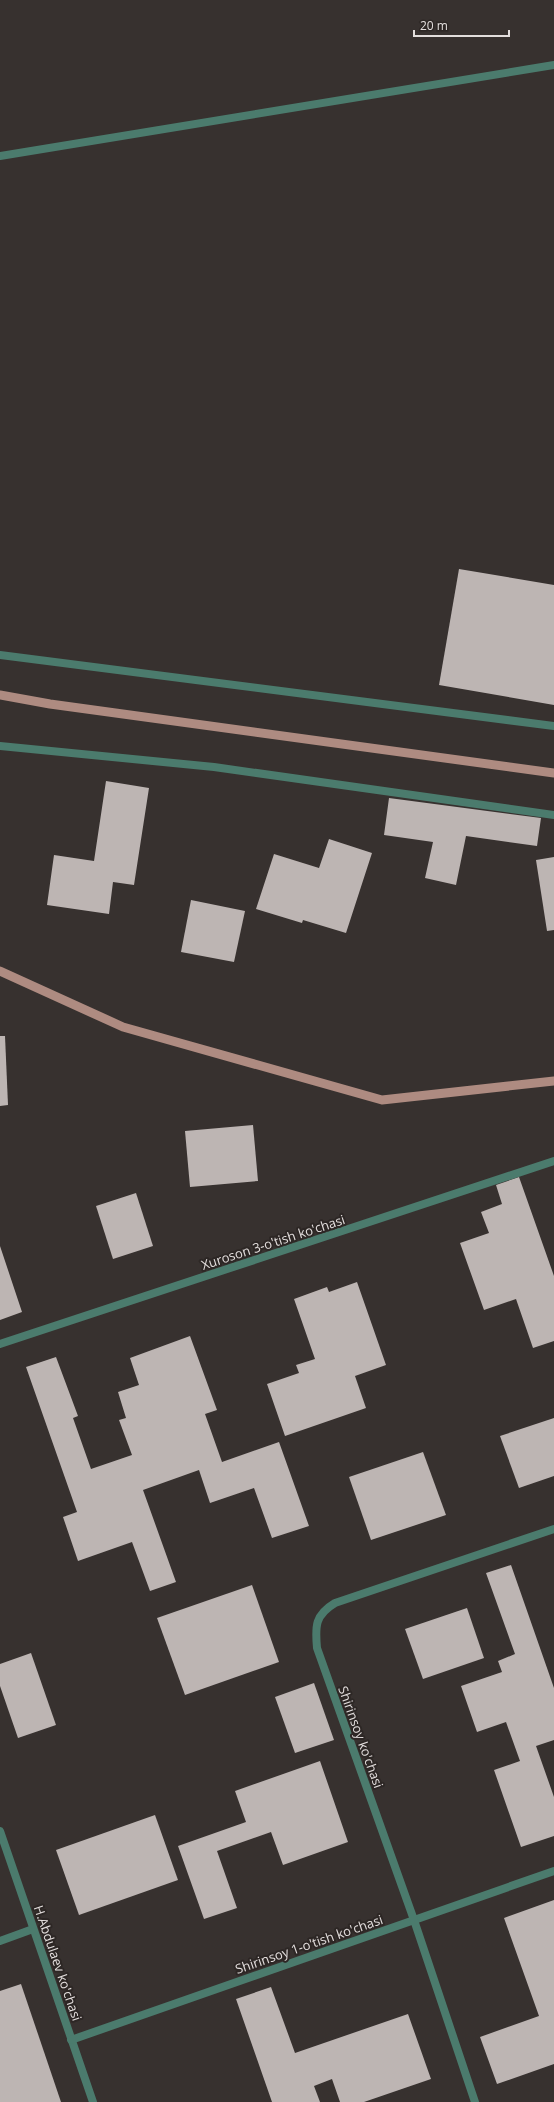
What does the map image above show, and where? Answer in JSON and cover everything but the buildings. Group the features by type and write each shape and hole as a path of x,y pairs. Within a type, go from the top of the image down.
{"street":[{"path":"0,156 554,65"},
{"path":"0,655 554,726"},
{"path":"0,746 214,767 554,815"},
{"name":"Xuroson 3-o'tish ko'chasi","path":"0,1344 554,1160"},
{"name":"Shirinsoy ko'chasi","path":"475,2102 414,1920 317,1648 316,1633 318,1621 325,1610 335,1603 554,1529"},
{"name":"H.Abdulaev ko'chasi","path":"0,1831 93,2102"},
{"name":"Shirinsoy 1-o'tish ko'chasi","path":"71,2040 554,1871"},
{"path":"0,1941 33,1930"}],"waterway":[{"path":"0,695 50,704 554,773"},
{"path":"0,971 123,1027 382,1100 554,1081"}]}
